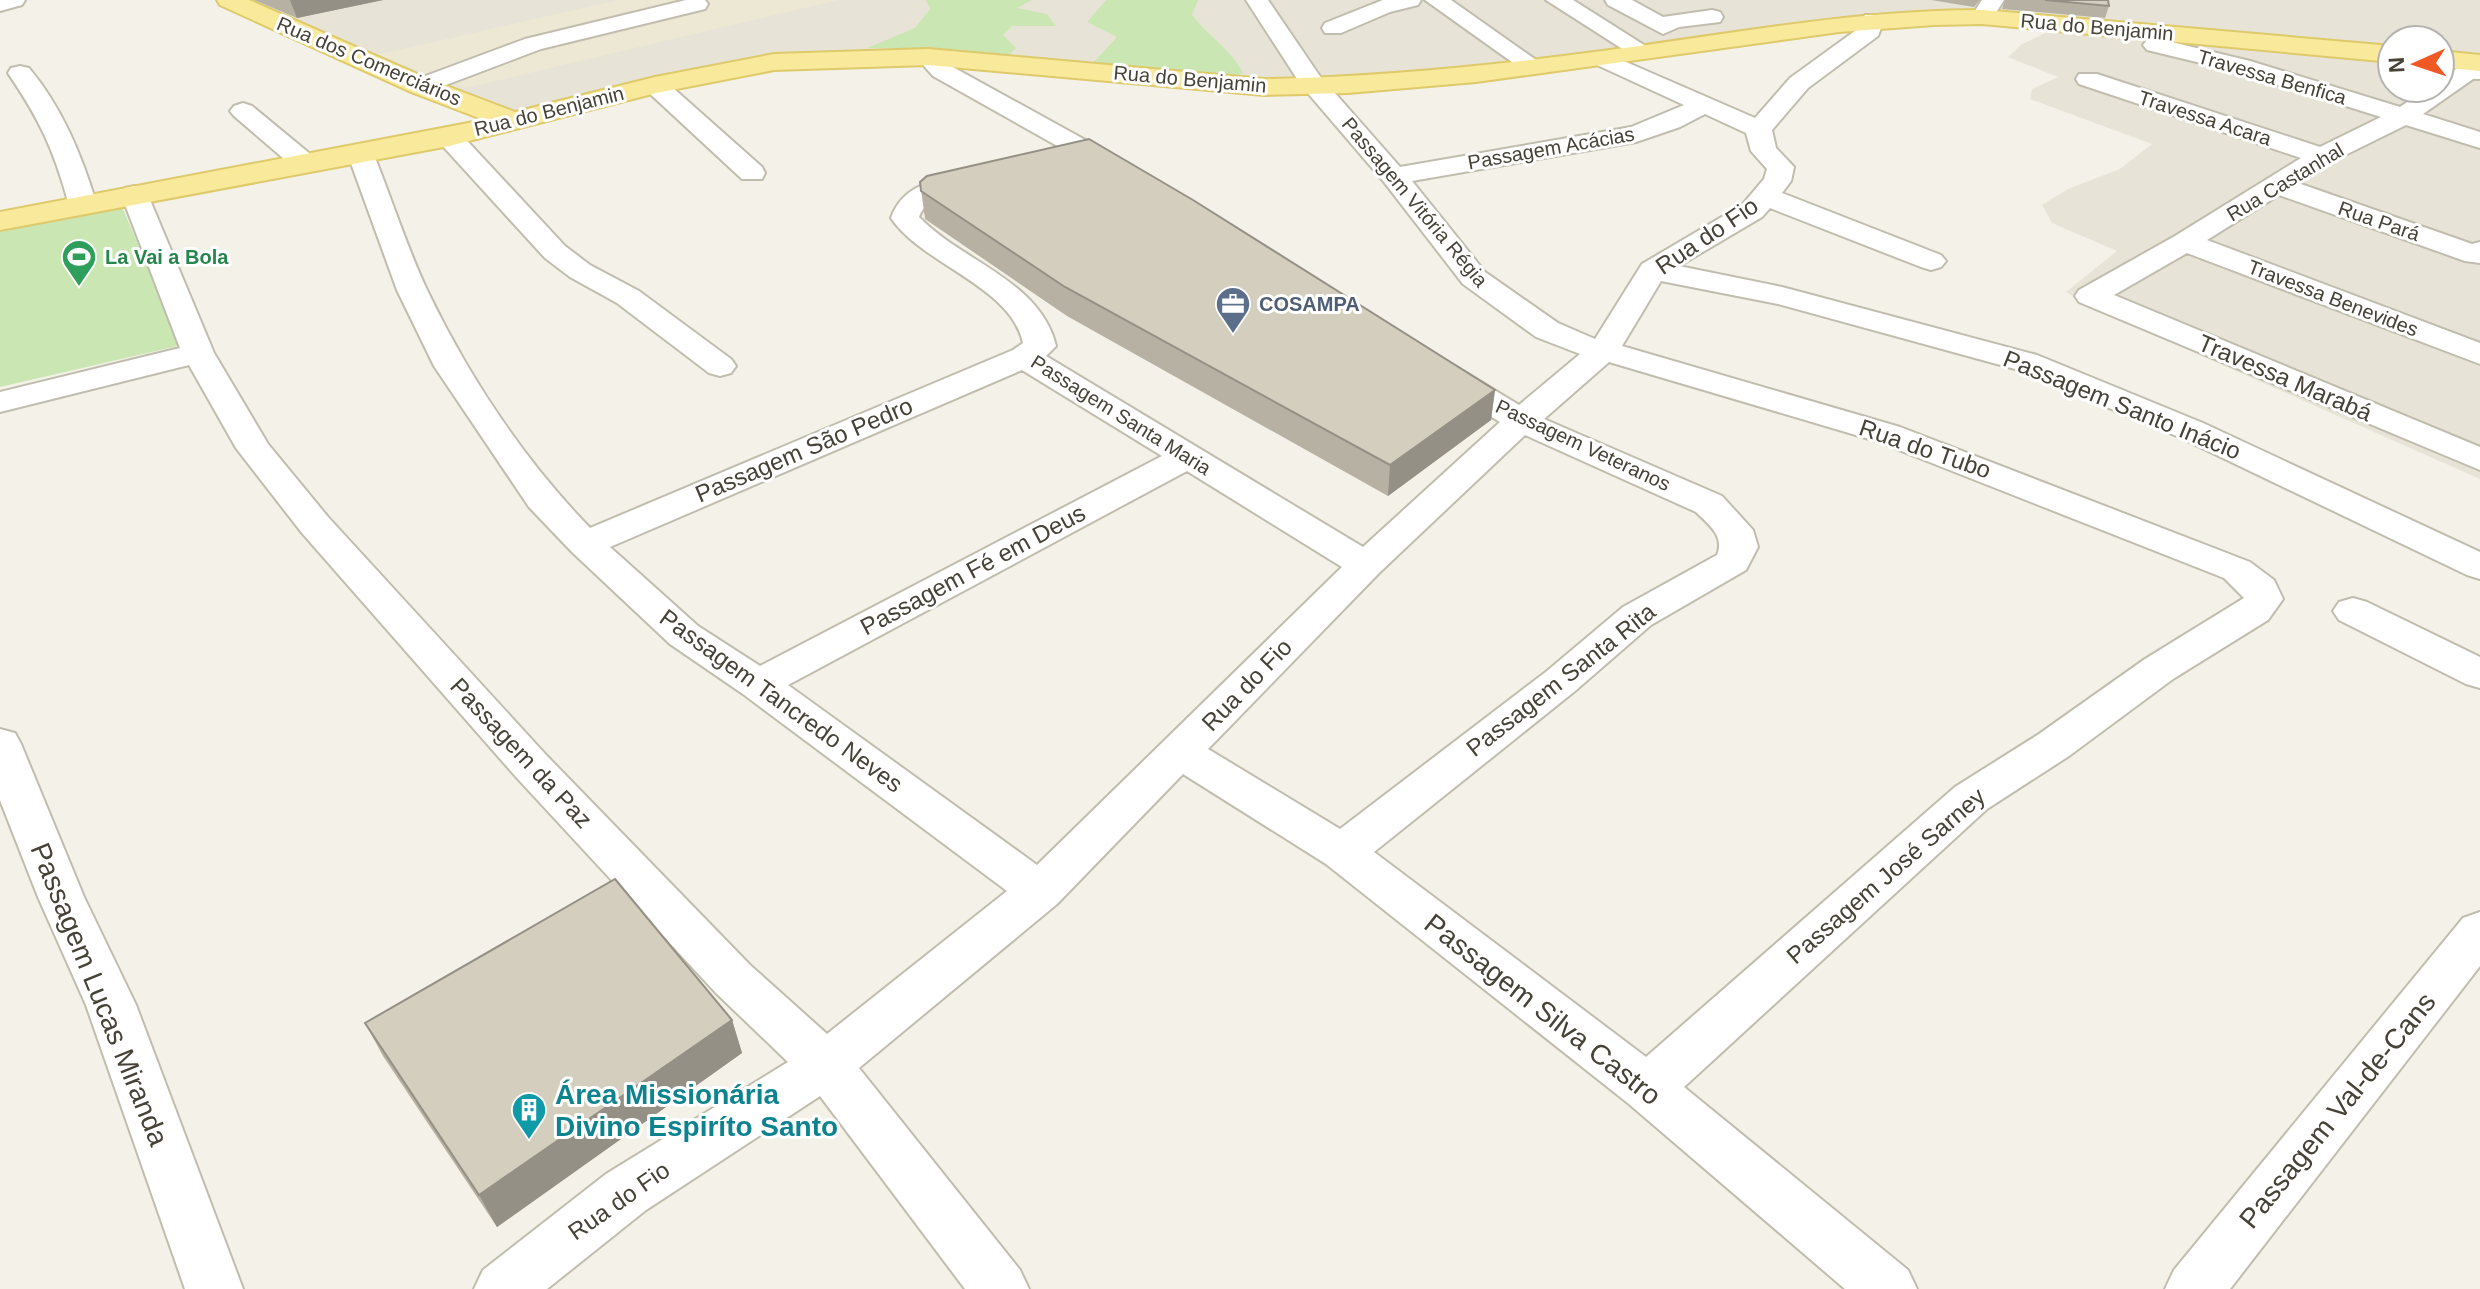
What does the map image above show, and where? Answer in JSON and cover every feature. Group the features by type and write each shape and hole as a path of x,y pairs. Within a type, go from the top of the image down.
{"main road":[{"name":"Rua dos Comerciários","path":"229,0 421,86 510,120"},
{"name":"Rua do Benjamin","path":"0,221 449,137 655,85 774,62 928,57 1264,87 1317,87 1603,59 1742,37 1988,8 2160,39 2376,53"},
{"path":"2456,61 2480,63"}],"street":[{"path":"0,4 14,0"},
{"name":"Passagem Vitória Régia","path":"1257,0 1317,87 1394,176 1474,278 1495,296 1547,330 1580,344 1605,349"},
{"path":"1333,28 1382,7 1410,0"},
{"path":"1436,0 1534,67"},
{"path":"1557,0 1643,52"},
{"path":"1616,0 1663,27 1673,21 1712,17"},
{"path":"1690,0 1742,37"},
{"path":"421,86 533,44 697,4"},
{"path":"1603,59 1759,129 1799,83 1870,31 1897,18"},
{"name":"Travessa Acara","path":"2160,39 2088,79 2322,156"},
{"name":"Travessa Benfica","path":"2160,39 2480,140"},
{"path":"928,57 942,71 1144,183"},
{"name":"Rua Castanhal","path":"2090,296 2185,242 2322,156 2404,116 2468,72 2480,72"},
{"path":"20,73 43,100 64,141 83,205"},
{"path":"655,85 752,173"},
{"name":"Passagem Acácias","path":"1394,176 1636,134 1671,122 1704,104"},
{"path":"243,111 306,164"},
{"name":"Rua do Fio","path":"503,1289 626,1192 826,1065 1040,891 1366,565 1521,421 1605,349 1652,270 1752,211 1777,181 1781,167 1765,156 1759,129"},
{"path":"449,137 555,252 580,271 628,297 720,366"},
{"name":"Passagem Tancredo Neves","path":"361,155 412,290 450,366 542,499 585,544 684,635 758,684 1040,891"},
{"path":"1046,165 1092,155"},
{"name":"Passagem Santa Maria","path":"1000,175 919,195 907,206 905,218 912,229 967,264 1030,318 1040,332 1040,346 1024,357 1366,565"},
{"name":"Rua Pará","path":"2277,185 2475,255 2480,251"},
{"name":"Passagem da Paz","path":"135,194 198,353 253,448 315,525 532,767 733,979 826,1065 1000,1289"},
{"path":"1765,196 1931,261"},
{"name":"Travessa Benevides","path":"2185,242 2480,354"},
{"name":"Passagem Santo Inácio","path":"1652,270 1782,296 2026,362 2191,430 2480,567"},
{"name":"Travessa Marabá","path":"2090,296 2480,460"},
{"name":"Rua do Tubo","path":"1605,349 1888,434 2237,570"},
{"path":"0,402 198,353"},
{"name":"Passagem São Pedro","path":"585,544 1024,357"},
{"name":"Passagem Veteranos","path":"1426,362 1521,421 1709,504"},
{"name":"Passagem Fé em Deus","path":"758,684 1187,457"},
{"name":"Passagem Santa Rita","path":"1342,852 1561,681 1637,616 1733,562 1739,547 1735,530 1709,504"},
{"name":"Passagem José Sarney","path":"1647,1088 1971,798 2054,745 2159,669 2254,611 2264,599 2260,589 2237,570"},
{"path":"2353,611 2480,674"},
{"name":"Passagem Lucas Miranda","path":"0,744 61,897 111,1005 214,1289"},
{"name":"Passagem Silva Castro","path":"1181,753 1342,852 1647,1088 1888,1289"},
{"name":"Passagem Val-de-Cans","path":"2194,1289 2480,931"}],"shaded area":[{"path":"229,0 2480,0 2480,56 2456,54 2456,24 2376,24 2376,48 1984,12 1603,59 1304,87 936,55 675,80 519,116"},
{"path":"619,0 838,0 466,88 376,55"},
{"path":"2050,31 2123,33 2376,57 2376,104 2456,104 2456,66 2480,68 2480,479 2085,304 2066,292 2117,251 2052,223 2042,205 2068,189 2120,169 2152,144 2030,99 2032,89 2058,77 2008,57 2022,44"}],"green space":[{"path":"926,0 1032,0 1017,8 1047,14 1056,26 1012,26 1003,35 1016,48 1007,57 925,48 867,48 915,28 930,9"},
{"path":"1106,0 1198,0 1192,15 1243,73 1230,76 1093,63 1117,37 1087,22"},
{"name":"La Vai a Bola","path":"122,207 182,345 0,387 0,232"}],"building":[{"path":"2045,0 2108,0 2109,6"},
{"name":"COSAMPA","path":"1089,139 1193,200 1495,390 1390,465 1065,287 921,191 920,182 927,176"},
{"name":"Área Missionária Divino Espiríto Santo","path":"615,879 732,1020 479,1195 365,1023"}],"place":[{"name":"La Vai a Bola","path":"79,288"},
{"name":"COSAMPA","path":"1233,335"},
{"name":"Área Missionária Divino Espiríto Santo","path":"529,1141"}]}
